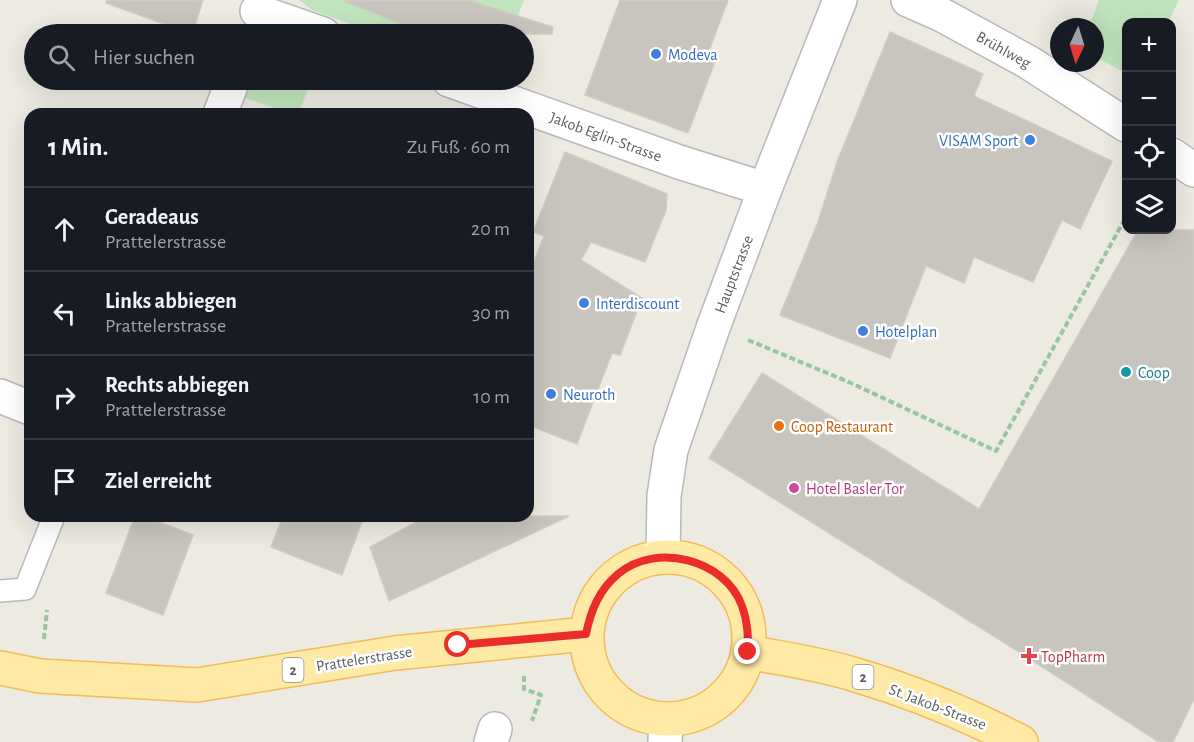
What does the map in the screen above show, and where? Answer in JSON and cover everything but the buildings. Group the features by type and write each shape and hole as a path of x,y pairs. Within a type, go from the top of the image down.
{"main road":[{"path":"663,557 687,559 710,569 728,584 742,604 748,628 748,652 741,674 728,693 710,708 665,731 617,703 599,683 589,660 586,634 591,611 602,590 619,573 640,562 663,557"},
{"name":"Prattelerstrasse","path":"0,668 40,676 197,686 395,653 586,634"},
{"name":"St. Jakob-Strasse","path":"748,652 855,674 974,718 1022,742"}],"street":[{"name":"Hauptstrasse","path":"663,557 664,496 671,450 765,189 840,0"},
{"name":"Brühlweg","path":"908,0 942,15 1028,62 1122,122"},
{"path":"256,15 288,24"},
{"path":"222,108 228,90"},
{"name":"Jakob Eglin-Strasse","path":"473,90 517,108"},
{"name":"Jakob Eglin-Strasse","path":"534,114 765,189"},
{"path":"1176,158 1194,170"},
{"path":"0,396 24,406"}],"lane":[{"path":"0,591 25,589 52,522"}],"path":[{"path":"714,326 851,383 996,451 1122,224"},
{"path":"25,589 48,599 40,676"},
{"path":"493,736 526,736 541,695 524,690 522,640"}],"green space":[{"path":"299,0 455,0 447,24 351,24 312,10"},
{"path":"467,0 524,0 517,18"},
{"path":"1099,0 1179,0 1170,18 1122,18 1122,71 1104,62 1104,18 1092,18"},
{"path":"248,90 308,90 300,108 275,108 245,98"}],"place":[{"name":"Modeva","path":"656,54"},
{"name":"VISAM Sport","path":"1030,140"},
{"name":"Interdiscount","path":"584,303"},
{"name":"Hotelplan","path":"863,331"},
{"name":"Coop","path":"1126,372"},
{"name":"Neuroth","path":"551,394"},
{"name":"Coop Restaurant","path":"779,426"},
{"name":"Hotel Basler Tor","path":"794,488"},
{"name":"TopPharm","path":"1029,656"}],"route":[{"path":"458,645 586,634 591,611 602,590 619,573 640,562 663,557 687,559 710,569 728,584 742,604 748,628 748,652"}]}
